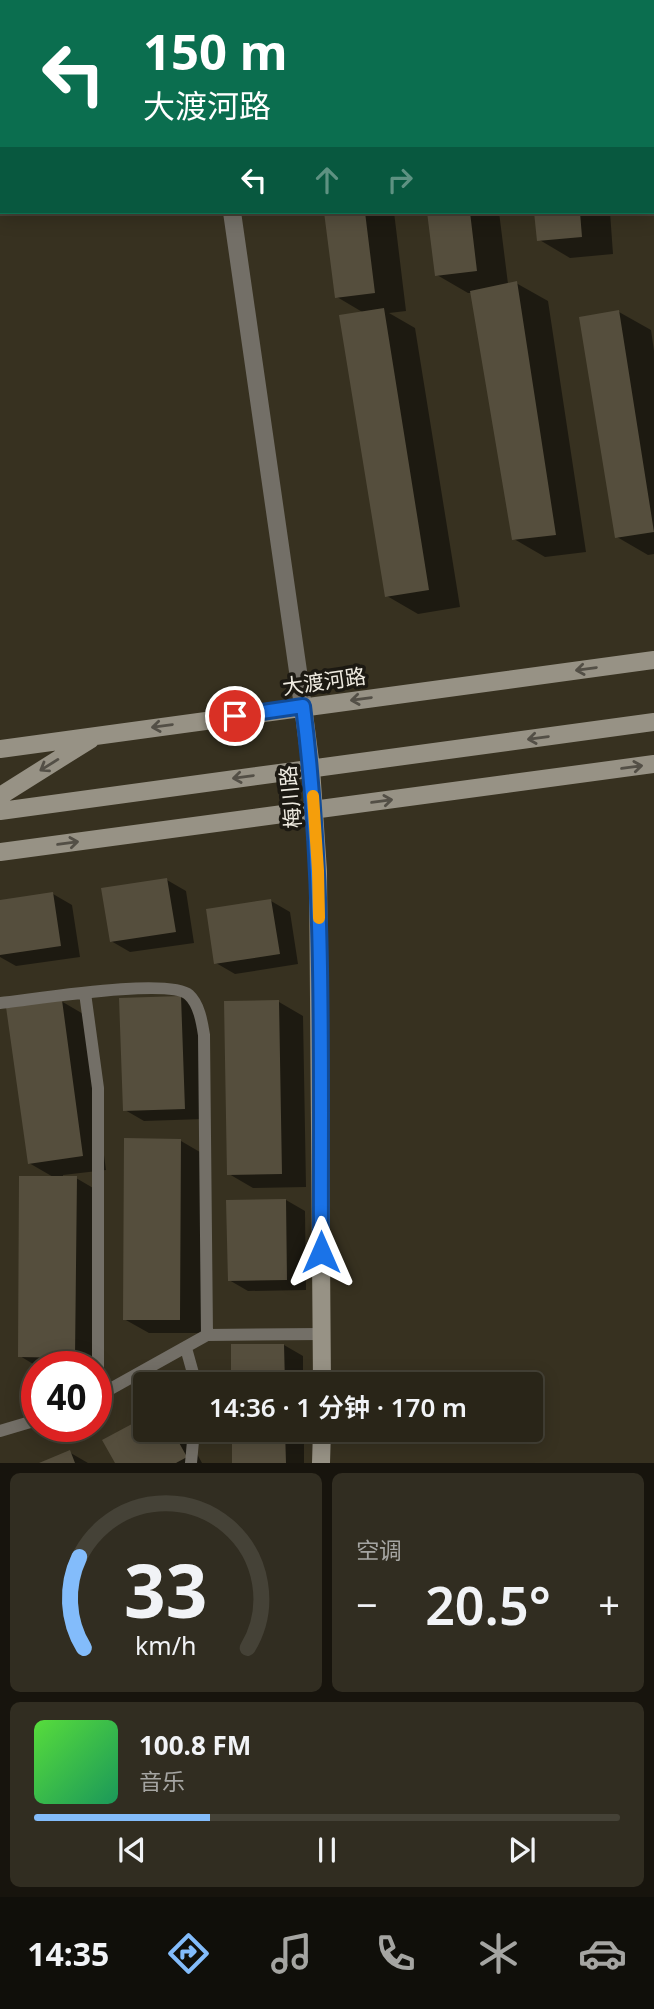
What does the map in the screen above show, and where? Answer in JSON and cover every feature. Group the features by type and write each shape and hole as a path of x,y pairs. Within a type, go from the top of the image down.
{"main road":[{"name":"大渡河路","path":"0,749 654,660"},
{"name":"梅川路","path":"303,706 315,810 318,871 322,1372"},
{"path":"0,811 654,722"},
{"path":"0,796 97,735"},
{"path":"0,852 654,764"},
{"path":"321,1463 322,1442"}],"street":[{"name":"梅川路","path":"232,214 303,706"}],"lane":[{"path":"0,1003 127,989 177,990 188,993 199,1013 204,1035 207,1335"},
{"path":"85,993 99,1088 97,1351"},
{"path":"112,1388 207,1335 321,1334"},
{"path":"186,1348 193,1372"},
{"path":"0,1431 21,1425"},
{"path":"191,1463 193,1442"}],"building":[{"path":"324,214 365,214 375,293 335,298"},
{"path":"427,214 470,214 477,271 435,276"},
{"path":"534,214 580,214 582,237 537,241"},
{"path":"517,281 556,535 512,540 470,291"},
{"path":"384,308 429,590 385,597 339,315"},
{"path":"619,310 654,532 615,538 579,317"},
{"path":"167,878 176,932 110,942 101,888"},
{"path":"53,892 61,946 0,955 0,900"},
{"path":"271,899 280,954 214,964 206,909"},
{"path":"181,996 185,1109 123,1111 119,998"},
{"path":"62,1000 83,1156 28,1164 6,1007"},
{"path":"279,1000 282,1174 227,1175 224,1001"},
{"path":"124,1138 181,1139 180,1320 123,1320"},
{"path":"19,1176 77,1176 75,1351 21,1351 21,1357 18,1357"},
{"path":"286,1199 287,1280 228,1281 226,1200"},
{"path":"231,1344 284,1344 285,1372 231,1372"},
{"path":"133,1423 133,1442 179,1442 187,1457 176,1463 115,1463 103,1442 112,1442 112,1435"},
{"path":"232,1442 285,1442 286,1463 232,1463"},
{"path":"70,1450 75,1463 39,1463"}],"slow traffic":[{"path":"313,796 319,918"}],"route":[{"path":"235,716 303,706 315,810 318,871 321,1252"}]}
